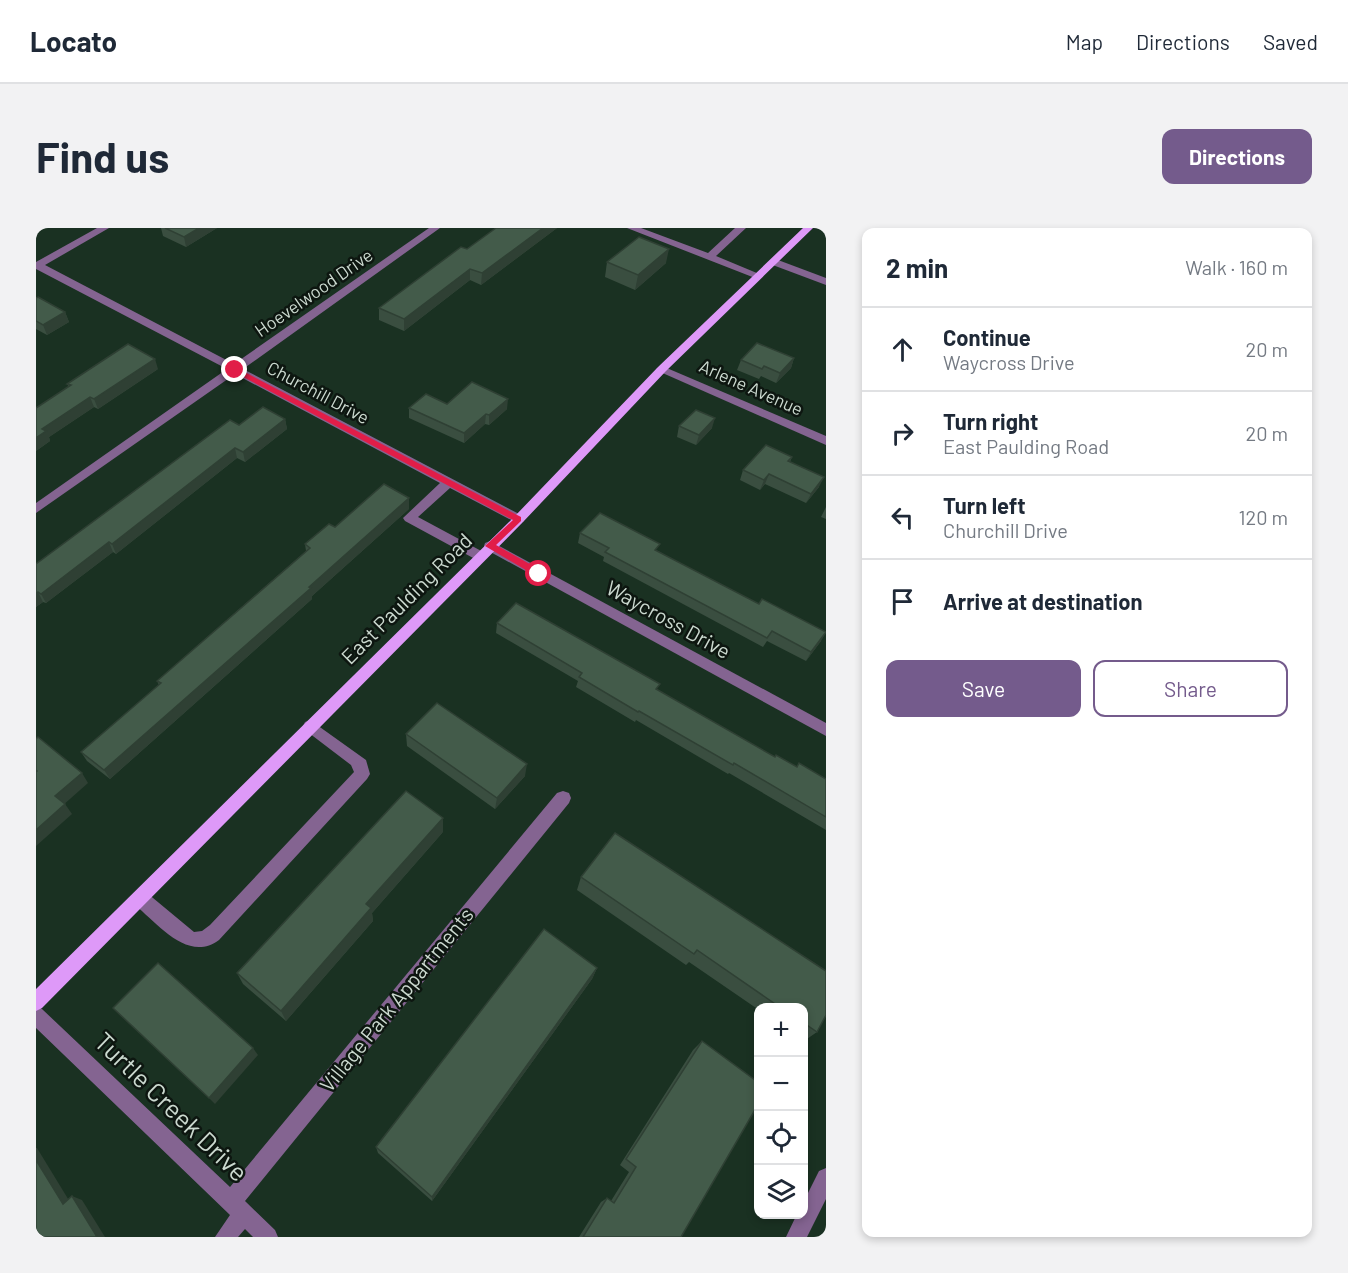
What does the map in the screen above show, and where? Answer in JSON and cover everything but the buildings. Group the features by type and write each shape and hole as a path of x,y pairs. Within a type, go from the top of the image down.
{"main road":[{"name":"East Paulding Road","path":"36,1002 519,519 662,369 808,228"}],"street":[{"path":"37,265 104,228"},
{"name":"Hoevelwood Drive","path":"36,509 435,228"},
{"path":"632,228 759,276"},
{"path":"710,257 741,228"},
{"path":"774,262 826,282"},
{"name":"Churchill Drive","path":"37,265 519,519"},
{"name":"Arlene Avenue","path":"662,369 826,441"},
{"name":"Waycross Drive","path":"448,482 409,518 485,551 826,730"},
{"path":"141,899 190,939 198,941 216,931 362,774 361,765 356,760 310,726"},
{"name":"Village Park Appartments","path":"225,1237 238,1208 563,798"},
{"name":"Turtle Creek Drive","path":"36,1016 268,1237"},
{"path":"796,1237 826,1178"}],"route":[{"path":"235,370 519,519 490,546 539,574"}]}
